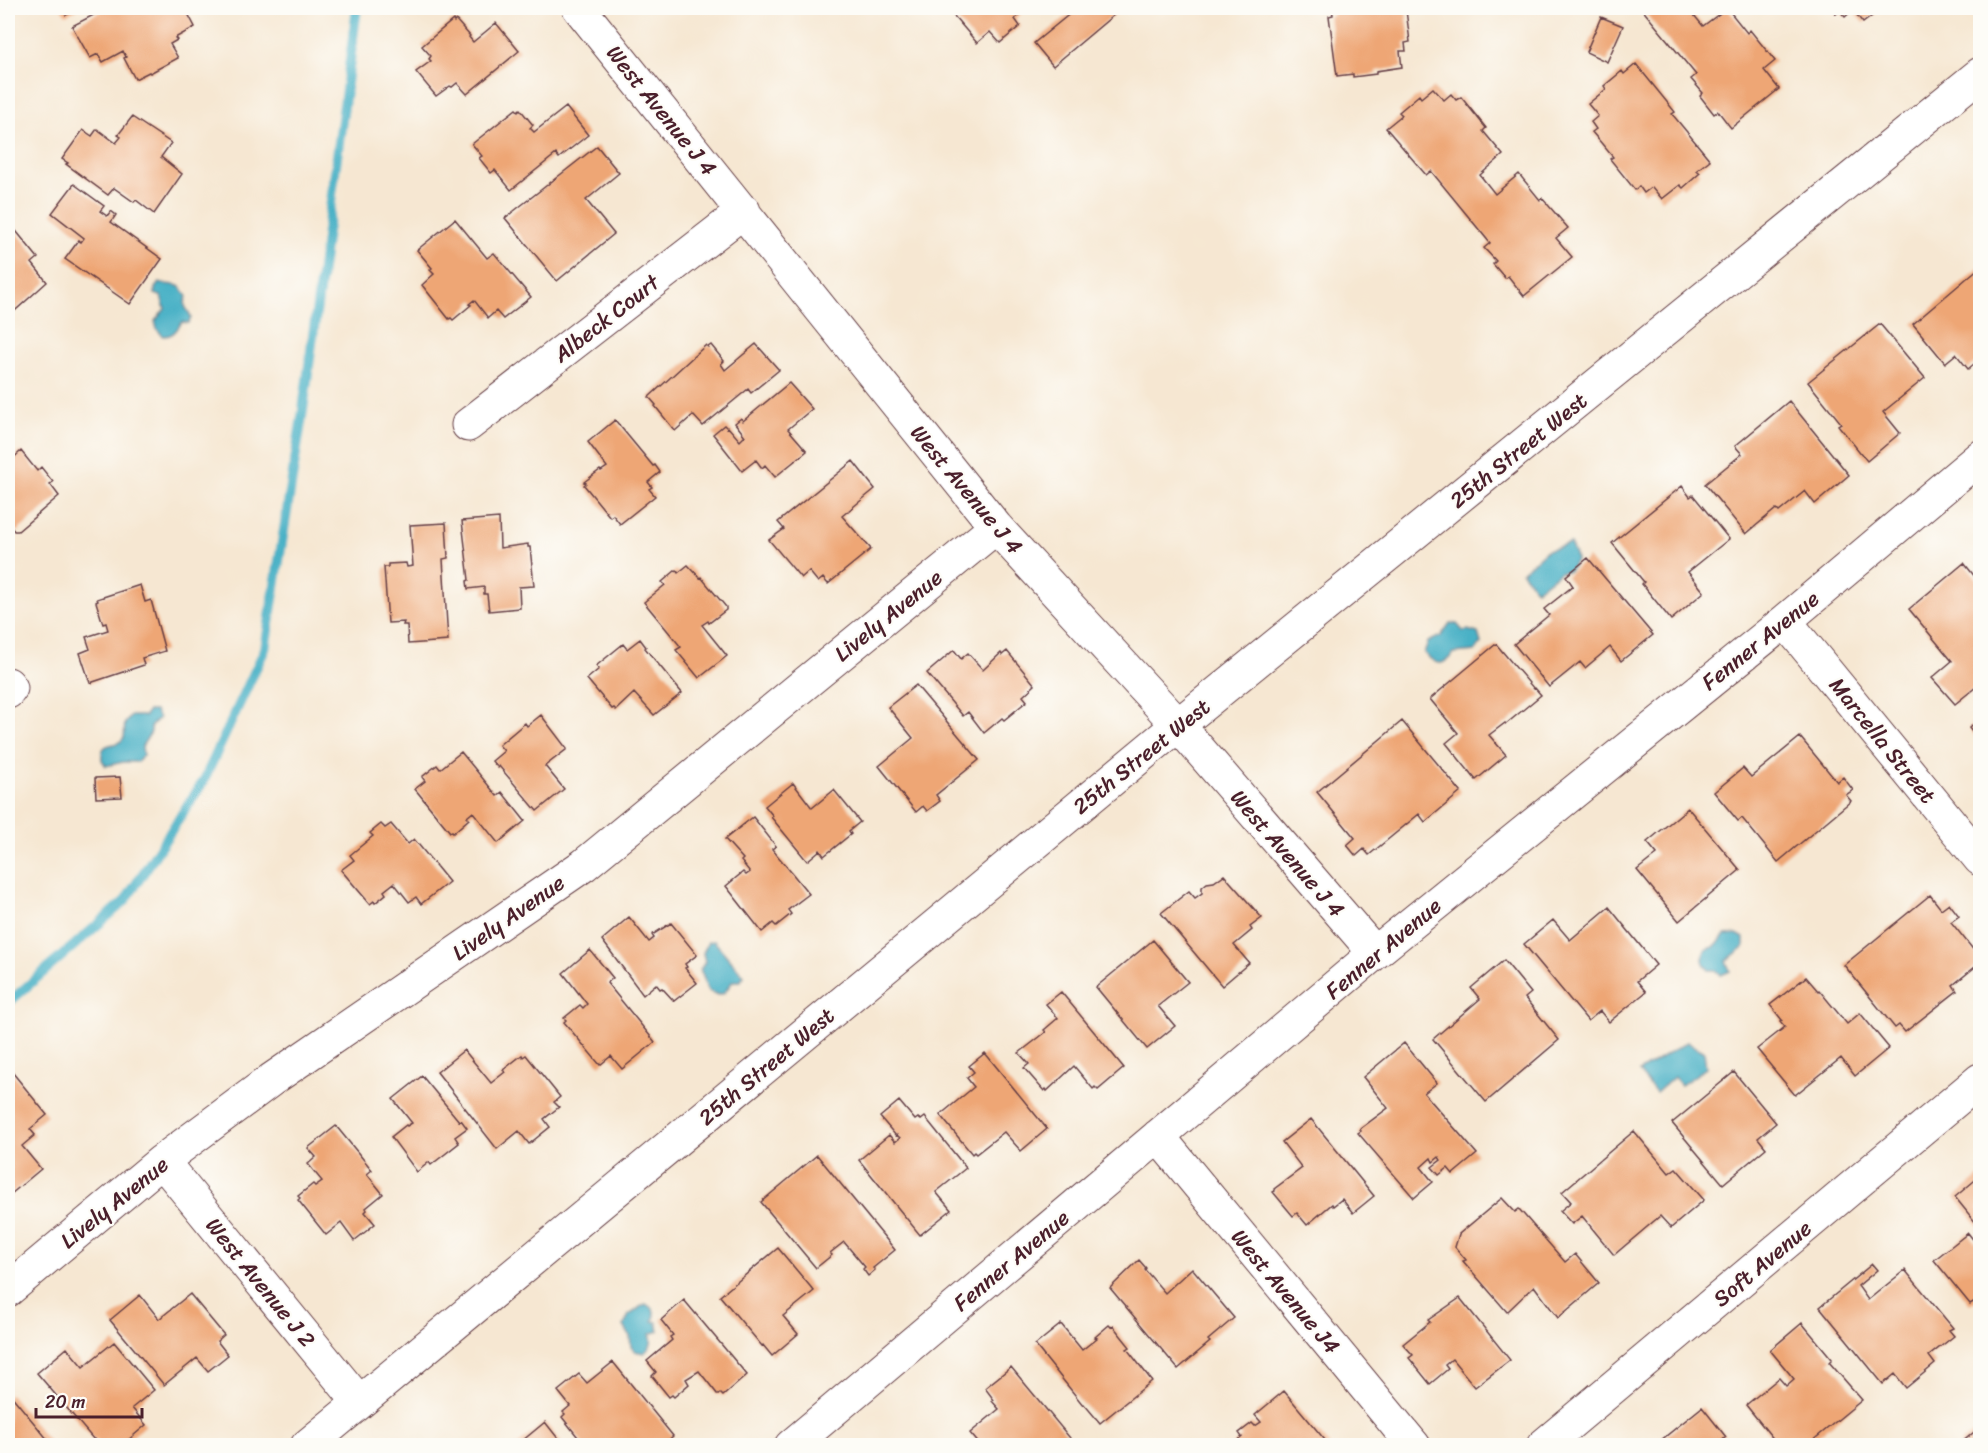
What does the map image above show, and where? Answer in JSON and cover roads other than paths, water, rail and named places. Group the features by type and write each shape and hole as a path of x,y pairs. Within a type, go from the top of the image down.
{"street":[{"name":"West Avenue J 4","path":"579,8 996,527 1178,725 1375,953"},
{"name":"25th Street West","path":"307,1446 1178,725 1980,74"},
{"name":"Albeck Court","path":"468,425 744,212"},
{"name":"Fenner Avenue","path":"791,1446 1375,953 1785,621 1980,457"},
{"name":"Lively Avenue","path":"8,1290 162,1161 271,1080 584,865 996,527"},
{"name":"Marcella Street","path":"1785,621 1980,859"},
{"name":"Soft Avenue","path":"1543,1446 1980,1080"},
{"name":"West Avenue J4","path":"1158,1136 1414,1446"},
{"name":"West Avenue J 2","path":"162,1161 359,1402"}],"water":[{"path":"159,283 176,285 181,288 187,297 185,306 191,318 188,323 182,322 174,332 166,336 163,336 157,329 155,321 165,309 161,296 155,294 155,288"},
{"path":"1570,544 1577,559 1569,571 1560,572 1536,590 1522,572 1547,550"},
{"path":"1450,623 1457,624 1463,631 1478,633 1481,643 1475,651 1454,653 1446,661 1439,663 1424,653 1428,642 1441,636"},
{"path":"148,711 155,711 159,718 151,726 151,732 142,746 143,755 137,762 106,766 102,760 102,753 106,746 121,741 124,736 125,723 131,716 145,716"},
{"path":"1737,934 1744,938 1744,947 1726,961 1730,971 1721,975 1716,970 1709,970 1703,961 1705,950 1714,947 1725,935"},
{"path":"714,941 744,976 740,981 733,981 724,993 718,995 708,991 700,970 705,962 703,953 708,942"},
{"path":"1687,1042 1704,1052 1706,1068 1681,1085 1674,1077 1656,1093 1639,1072"},
{"path":"646,1304 653,1309 655,1315 653,1321 657,1322 659,1331 650,1334 651,1345 644,1353 635,1351 631,1347 630,1336 624,1326 629,1315"}],"waterway":[{"path":"8,1003 125,901 203,782 265,649 303,410 357,8"}]}
